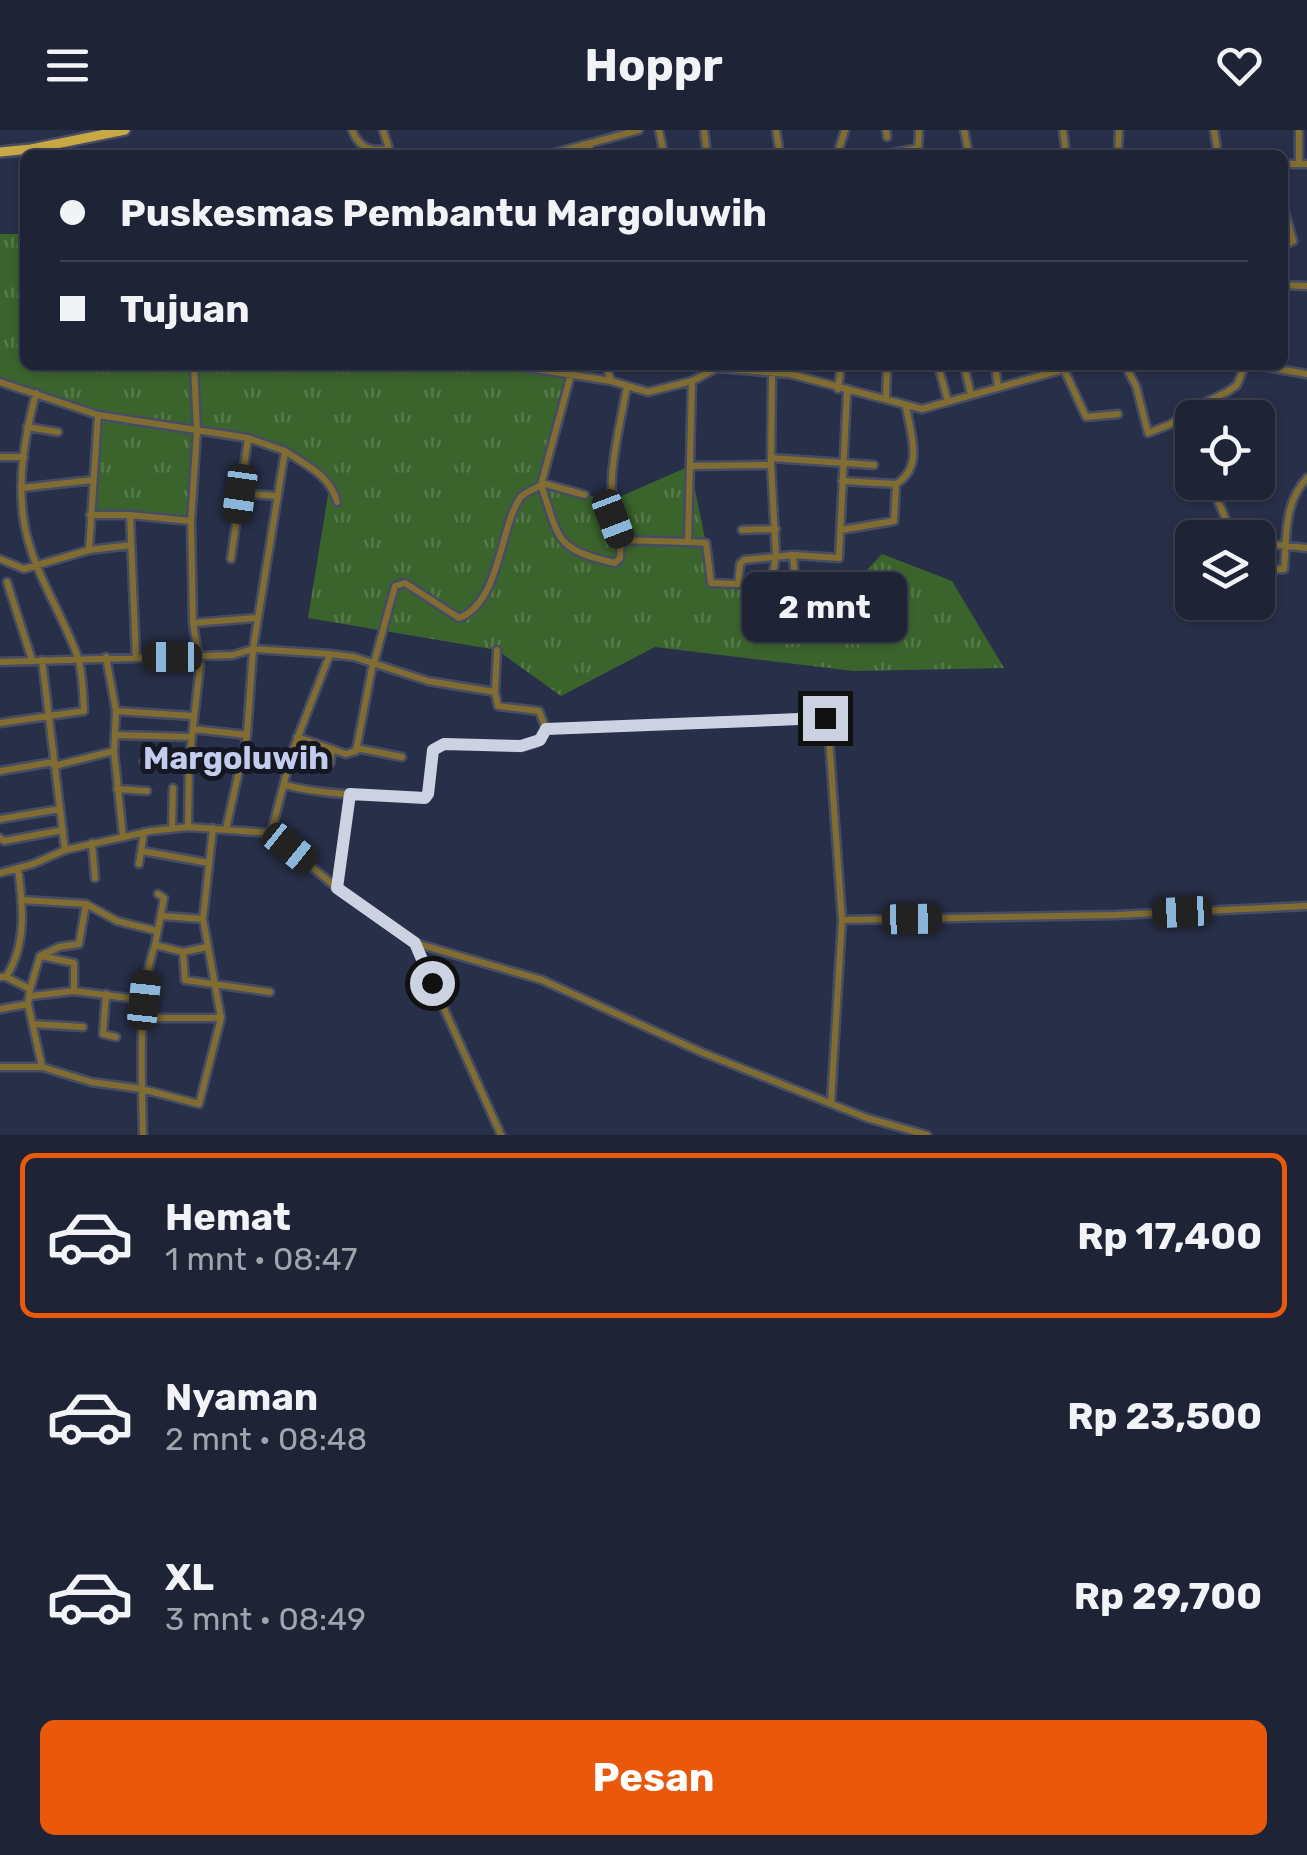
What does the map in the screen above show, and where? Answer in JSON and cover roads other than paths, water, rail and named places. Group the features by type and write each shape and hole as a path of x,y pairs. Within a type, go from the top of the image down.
{"main road":[{"path":"21,150 125,130"}],"street":[{"path":"352,130 356,140 369,150"},
{"path":"567,150 639,130"},
{"path":"1299,130 1303,164"},
{"path":"589,150 590,144"},
{"path":"188,827 193,716 200,666 193,624 190,520 197,431 194,370"},
{"path":"545,370 611,381 648,392 692,381 710,370"},
{"path":"608,370 611,381"},
{"path":"748,370 772,373 790,370 842,390 922,410 1056,370"},
{"path":"738,584 742,562 776,556 839,558 841,370"},
{"path":"886,398 887,370"},
{"path":"939,370 948,402"},
{"path":"965,370 971,395"},
{"path":"996,370 998,388"},
{"path":"1063,370 1086,417 1118,414"},
{"path":"1128,370 1136,386 1146,432 1175,420"},
{"path":"1211,400 1237,385 1243,370"},
{"path":"621,540 706,543 710,582 769,584 776,556 772,373"},
{"path":"572,374 541,484 559,538 566,546 616,562 620,558 621,540 613,519 610,487 627,386"},
{"path":"688,542 692,381"},
{"path":"0,382 98,415 248,438 285,451 325,478 333,488 336,502"},
{"path":"0,723 84,711 79,660 24,525 21,488 27,427 36,393"},
{"path":"842,481 896,484 906,478 914,466 906,408"},
{"path":"89,550 98,415"},
{"path":"27,427 58,432"},
{"path":"230,559 248,438"},
{"path":"226,829 247,735 252,649 285,451"},
{"path":"0,457 24,456"},
{"path":"690,466 771,461 874,465"},
{"path":"1275,570 1283,570 1290,504 1307,478"},
{"path":"21,488 93,480"},
{"path":"297,738 351,754 356,748 395,586 406,582 459,618 466,616 492,581 520,498 541,484 584,494"},
{"path":"842,530 892,523 896,484"},
{"path":"240,494 278,496"},
{"path":"90,515 190,520"},
{"path":"130,515 136,657"},
{"path":"742,530 776,528"},
{"path":"0,559 24,570 89,550 131,545"},
{"path":"1275,546 1307,548"},
{"path":"793,556 798,618"},
{"path":"7,582 32,660"},
{"path":"779,612 798,618 823,616"},
{"path":"193,624 258,618"},
{"path":"0,662 233,655 252,649 330,654 374,663 428,681 495,692"},
{"path":"498,650 498,706 538,711 546,729"},
{"path":"271,832 297,738 330,654"},
{"path":"106,657 116,712 114,751 123,837"},
{"path":"42,660 65,850"},
{"path":"116,712 193,716"},
{"path":"546,729 825,718 842,920 830,1104"},
{"path":"285,785 320,794 425,798 433,750 438,746 526,746 540,740 546,729"},
{"path":"117,735 247,735"},
{"path":"356,748 402,758"},
{"path":"330,763 332,749"},
{"path":"0,770 114,751"},
{"path":"144,761 190,762"},
{"path":"172,788 172,828"},
{"path":"117,789 147,791"},
{"path":"337,888 350,794"},
{"path":"0,820 60,809"},
{"path":"0,873 65,850 144,832 188,827 271,832 337,888 415,943 542,980 701,1052 830,1104 926,1135"},
{"path":"0,1067 42,1066 91,1082 142,1089 199,1104 221,1018 204,919 214,828"},
{"path":"0,838 4,841 62,830"},
{"path":"139,864 144,832"},
{"path":"92,843 95,878"},
{"path":"142,851 209,863"},
{"path":"18,868 22,900 20,948 3,977 29,997"},
{"path":"143,1135 144,1000 147,969 162,916 164,898 158,894"},
{"path":"22,900 86,904 117,921 157,931"},
{"path":"42,1066 29,997 40,956 59,946 77,946 86,904"},
{"path":"842,920 1115,915 1307,906"},
{"path":"162,916 204,919"},
{"path":"415,943 501,1135"},
{"path":"156,945 183,952 207,947"},
{"path":"183,952 183,980 270,992"},
{"path":"40,956 74,963 74,992"},
{"path":"0,1009 29,997 74,992 144,1000"},
{"path":"106,994 103,1034 116,1037"},
{"path":"145,1018 221,1018"},
{"path":"32,1024 83,1028"}],"district":[{"name":"Margoluwih","path":"236,758"}]}
